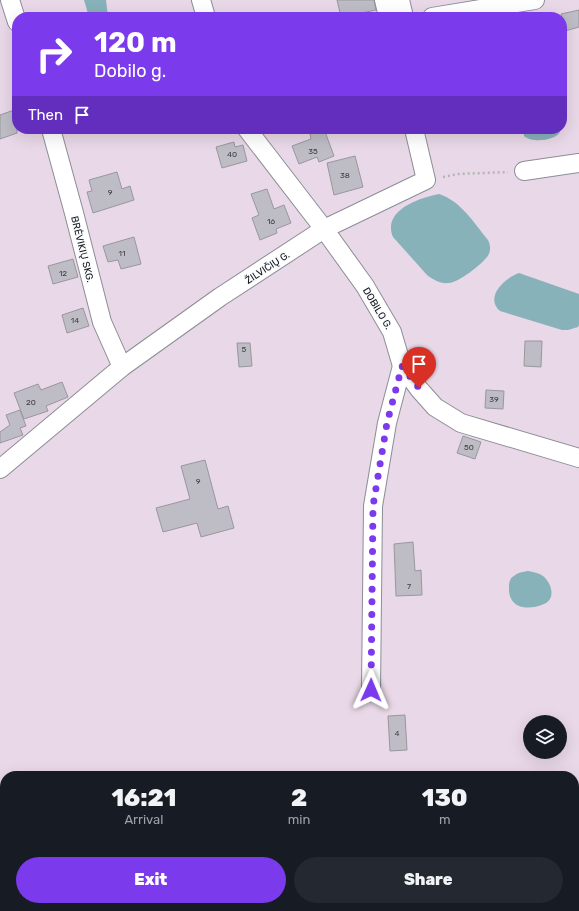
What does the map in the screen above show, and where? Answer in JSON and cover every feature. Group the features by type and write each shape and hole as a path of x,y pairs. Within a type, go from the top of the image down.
{"street":[{"path":"10,0 14,12"},
{"path":"201,0 205,12"},
{"path":"384,0 387,12"},
{"path":"400,0 403,12"},
{"path":"462,12 535,0"},
{"name":"BRĖVIKIŲ SKG.","path":"51,134 74,213 102,322 122,367"},
{"name":"DOBILO G.","path":"251,134 324,229 365,286 392,332 402,366 435,407 461,423 579,458"},
{"path":"415,134 426,180"},
{"path":"524,171 579,163"},
{"name":"ŽILVIČIŲ G.","path":"0,469 122,367 220,297 324,229 426,180"},
{"path":"371,690 373,506 387,423 402,366"}],"path":[{"path":"426,180 458,174 524,171"}],"shaded area":[{"path":"0,0 579,0 579,771 0,771"}],"water":[{"path":"84,0 106,0 107,12 88,12"},
{"path":"524,134 558,134 543,140 532,140 524,136"},
{"path":"439,194 447,197 466,213 488,240 490,247 488,255 470,273 449,283 440,282 427,275 393,237 391,228 397,213 404,207 421,199"},
{"path":"519,273 579,294 578,327 562,330 500,311 494,300 495,294 508,279"},
{"path":"528,571 541,575 548,582 552,595 548,602 538,606 526,607 515,604 512,600 509,587 511,579 521,572"}],"building":[{"path":"337,0 374,0 376,10 366,12 340,12"},
{"path":"579,10 579,27 567,30 567,13"},
{"path":"12,111 12,134 14,134 0,139 0,115"},
{"path":"310,134 326,134 334,156 319,162 317,157 299,164 292,146 311,139"},
{"path":"234,142 235,147 243,145 247,161 222,168 216,147"},
{"path":"355,156 363,187 334,195 327,163"},
{"path":"117,172 122,189 130,186 134,200 93,213 87,192 92,191 89,180"},
{"path":"267,189 274,209 284,205 291,223 276,229 277,233 260,240 252,218 259,215 251,194"},
{"path":"134,237 141,264 121,269 118,260 108,262 103,246"},
{"path":"73,259 78,277 53,284 48,266"},
{"path":"83,308 89,326 67,333 62,315"},
{"path":"525,341 542,341 541,367 524,366"},
{"path":"237,343 250,343 252,366 239,367"},
{"path":"62,382 68,397 46,406 48,411 24,419 14,393 38,384 41,390"},
{"path":"486,390 504,391 503,409 485,408"},
{"path":"20,410 26,426 20,428 23,435 0,443 0,432 10,425 6,415"},
{"path":"463,436 481,442 475,459 457,453"},
{"path":"205,460 218,509 228,506 234,528 201,537 197,523 163,532 156,508 190,499 181,466"},
{"path":"413,542 415,571 421,570 422,595 396,596 394,544"},
{"path":"405,715 407,750 390,751 388,716"}],"route":[{"path":"371,690 373,506 387,423 402,366 419,388"}]}
